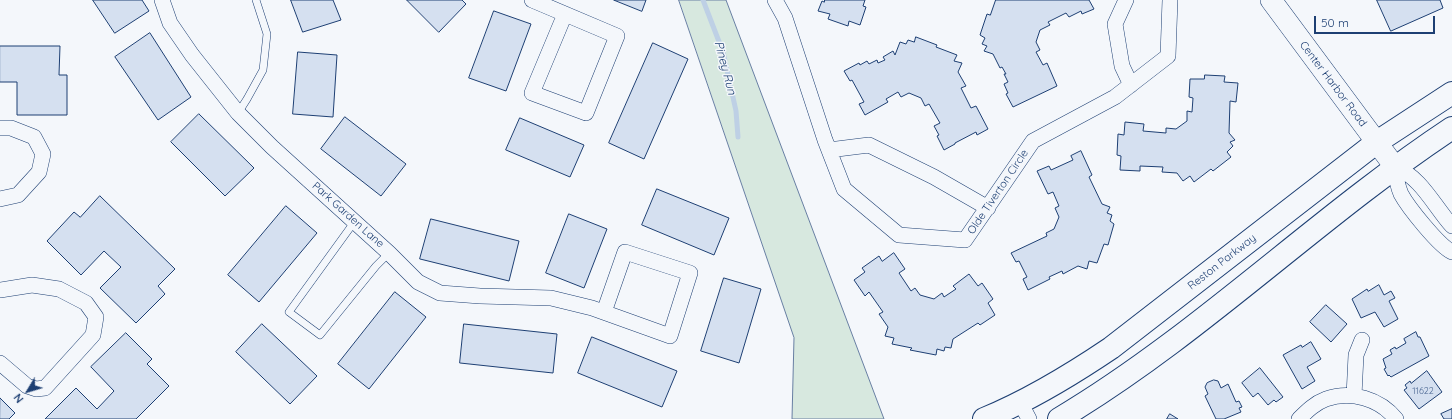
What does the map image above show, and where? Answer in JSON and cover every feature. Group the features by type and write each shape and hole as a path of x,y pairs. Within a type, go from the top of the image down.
{"main road":[{"name":"Reston Parkway","path":"984,419 1024,410 1111,348 1377,142 1452,93"},
{"path":"1060,419 1144,364 1395,167 1452,128"}],"street":[{"name":"Park Garden Lane","path":"162,0 170,23 192,55 238,113 272,147 355,221 418,282 440,293 551,298 592,308 670,336 690,273 625,252 604,312"},
{"path":"532,0 617,36 586,113 532,93 565,14"},
{"name":"Olde Tiverton Circle","path":"775,0 785,18 829,150 844,189 899,235 965,240 1033,141 1115,97 1168,56 1170,0"},
{"path":"1126,0 1115,24 1122,66 1131,85"},
{"name":"Center Harbor Road","path":"1271,0 1395,167"},
{"path":"0,128 11,128 34,137 43,154 39,172 18,195 0,199"},
{"path":"829,150 869,145 934,177 988,208"},
{"path":"1452,226 1418,182 1405,171 1395,167 1396,179 1402,196 1430,233 1444,247 1452,252"},
{"path":"0,290 32,286 59,289 86,302 96,317 93,335 45,388 36,389 27,386 0,363"},
{"path":"1354,396 1356,355 1362,340"},
{"path":"1299,419 1314,406 1327,399 1345,396 1365,398 1380,404 1396,419"}],"lane":[{"path":"238,113 247,100 263,70 268,34 256,0"},
{"path":"355,221 289,312 320,335 376,266 389,253"}],"shaded area":[{"path":"679,0 726,0 884,419 792,419 794,338"}],"building":[{"path":"93,0 142,0 149,11 115,33"},
{"path":"291,0 333,0 341,20 303,32"},
{"path":"407,0 462,0 466,4 439,32"},
{"path":"614,0 646,0 642,11"},
{"path":"825,0 865,0 863,6 866,7 860,25 849,21 848,26 828,19 830,14 818,11 822,1 824,2"},
{"path":"996,0 1089,0 1094,9 1082,14 1081,11 1069,17 1066,13 1048,22 1050,25 1040,30 1036,42 1040,50 1036,52 1043,65 1047,63 1057,86 1013,107 1006,94 1008,93 1004,84 1008,82 1004,74 1006,74 1002,67 1000,68 993,54 984,51 987,46 982,44 985,38 980,35 987,14 990,15"},
{"path":"1377,0 1440,0 1443,8 1391,31"},
{"path":"494,11 531,24 506,91 469,78"},
{"path":"150,33 191,97 158,120 115,57"},
{"path":"916,37 957,55 954,61 962,63 958,72 966,86 961,88 971,108 976,106 988,129 977,135 976,132 944,150 934,126 940,123 929,104 925,106 921,98 909,93 901,97 898,92 886,99 888,102 865,115 859,104 864,102 852,80 850,81 844,71 859,63 860,65 867,61 869,64 877,60 878,63 885,60 883,57 893,51 895,55 900,42 906,44 908,40 914,42"},
{"path":"653,43 688,59 644,159 609,143"},
{"path":"0,46 60,46 59,75 67,75 67,115 17,115 17,82 0,82"},
{"path":"298,52 337,55 333,117 293,114"},
{"path":"1205,75 1225,76 1224,82 1238,83 1236,102 1230,101 1229,133 1235,140 1230,142 1233,146 1227,152 1231,157 1213,171 1211,169 1194,182 1190,176 1183,181 1177,173 1162,172 1163,167 1140,166 1140,171 1120,170 1121,156 1117,155 1118,134 1124,135 1125,122 1144,124 1143,131 1166,133 1166,128 1176,129 1187,121 1187,111 1192,112 1193,98 1189,97 1190,79 1204,79"},
{"path":"199,114 254,168 225,196 171,142"},
{"path":"345,117 406,164 381,196 321,149"},
{"path":"520,118 584,145 570,177 506,150"},
{"path":"1081,151 1092,175 1089,177 1102,204 1110,207 1107,213 1112,215 1110,221 1114,224 1108,245 1104,244 1097,263 1089,261 1087,269 1078,266 1063,274 1062,271 1028,290 1023,279 1027,277 1019,261 1016,262 1011,253 1047,236 1046,233 1054,229 1059,217 1055,208 1059,206 1053,192 1048,194 1037,171 1049,166 1051,170 1073,160 1071,156"},
{"path":"657,189 729,218 714,255 642,225"},
{"path":"100,196 175,269 158,286 165,294 136,323 100,288 121,267 104,251 81,275 47,241 74,212 80,217"},
{"path":"286,206 317,233 259,302 228,275"},
{"path":"569,214 607,229 584,288 546,273"},
{"path":"431,219 519,241 509,281 420,259"},
{"path":"894,253 905,269 899,273 911,291 915,288 920,295 934,299 942,293 944,297 956,289 953,286 969,274 978,286 982,283 993,299 988,303 995,315 980,325 978,323 953,339 951,348 945,347 944,351 937,349 936,355 910,350 912,348 892,344 894,338 885,336 888,327 879,314 883,312 869,292 865,296 854,280 865,272 862,268 879,256 882,261"},
{"path":"724,278 761,289 739,363 701,351"},
{"path":"1379,285 1384,295 1391,291 1395,298 1389,301 1398,319 1384,327 1375,312 1361,318 1352,299 1367,289 1368,291"},
{"path":"395,292 426,317 369,389 338,364"},
{"path":"1326,305 1347,324 1331,342 1310,322"},
{"path":"262,324 317,376 290,404 236,352"},
{"path":"464,324 557,334 553,373 460,363"},
{"path":"1416,332 1429,356 1391,377 1389,375 1388,376 1384,369 1386,368 1383,359 1392,354 1390,350 1395,347 1396,349 1406,343 1404,339"},
{"path":"126,333 152,359 147,364 169,386 136,419 45,419 76,388 97,409 114,391 91,367"},
{"path":"592,337 677,371 662,407 578,373"},
{"path":"1311,342 1321,359 1307,367 1315,381 1302,389 1283,355 1301,345 1302,347"},
{"path":"1260,368 1283,397 1276,402 1274,400 1268,405 1258,393 1253,397 1242,383"},
{"path":"1427,371 1442,392 1419,409 1404,390 1407,388 1405,385 1410,381 1411,383"},
{"path":"1214,380 1218,381 1221,388 1228,384 1236,402 1239,401 1242,407 1239,408 1241,412 1224,419 1216,419 1205,396 1208,394 1205,387 1207,383"},
{"path":"0,398 15,413 9,419 0,419"},
{"path":"1452,409 1452,419 1444,419 1441,414"},
{"path":"1170,414 1178,419 1167,419"}],"waterway":[{"name":"Piney Run","path":"703,0 723,52 736,111 738,137"}]}
